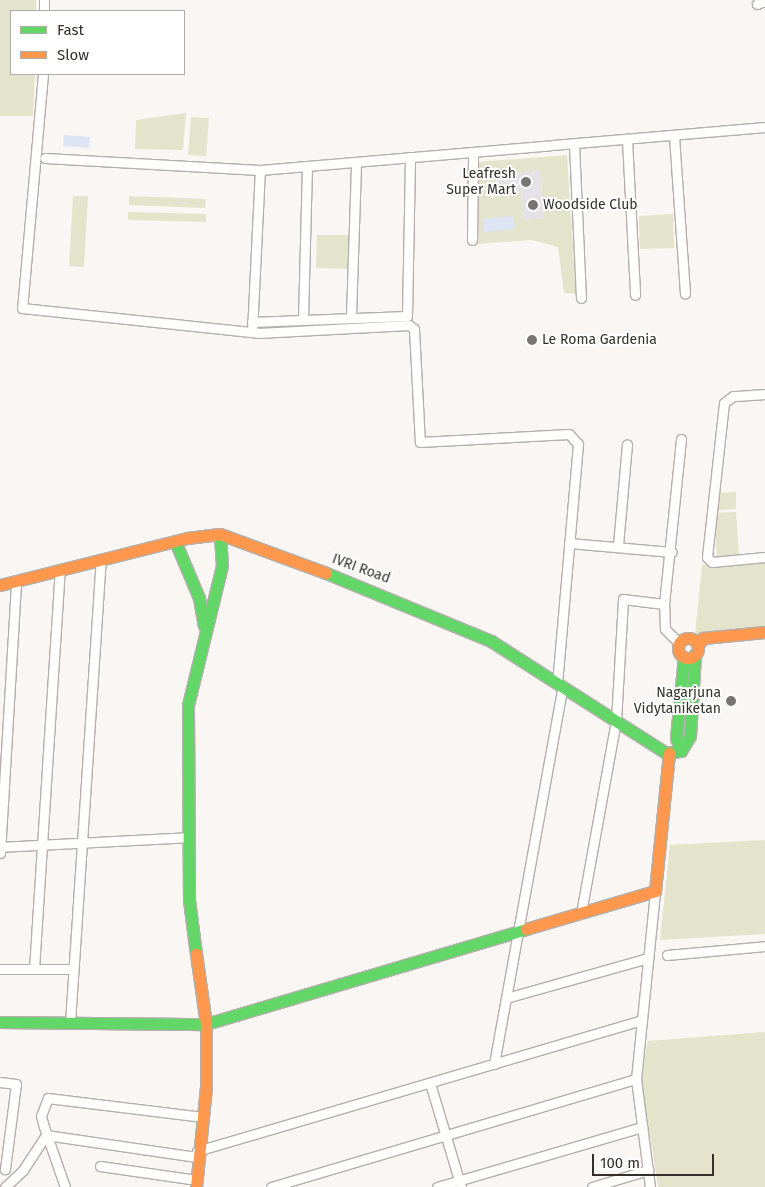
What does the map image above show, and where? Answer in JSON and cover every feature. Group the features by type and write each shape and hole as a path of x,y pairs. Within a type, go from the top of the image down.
{"street":[{"path":"43,75 22,308 252,332 410,325 414,329 420,442 569,434 578,444 560,684 494,1064"},
{"path":"46,158 260,170 765,127"},
{"path":"674,136 685,294"},
{"path":"627,140 635,295"},
{"path":"574,144 581,298"},
{"path":"472,240 473,152"},
{"path":"252,322 351,316 407,316 410,157"},
{"path":"351,316 356,162"},
{"path":"303,320 307,166"},
{"path":"252,332 260,170"},
{"path":"765,394 733,396 724,403 707,557 712,562 765,557"},
{"path":"679,643 666,629 664,604 672,552 681,439"},
{"path":"618,545 627,444"},
{"path":"100,1166 196,1184 196,1154 203,1117 206,1024 189,900 188,705 204,631 222,565 220,534"},
{"name":"IVRI Road","path":"0,585 175,541 220,534 446,620 491,641 616,721 675,752"},
{"path":"175,541 198,596 204,631"},
{"path":"569,544 618,545 672,552"},
{"path":"70,1023 72,969 101,559"},
{"path":"34,969 40,844 60,570"},
{"path":"0,853 16,581"},
{"path":"198,596 214,594"},
{"path":"581,913 616,721 623,599 664,604"},
{"path":"692,652 703,638 765,632"},
{"path":"650,1187 636,1079 655,891 675,752 690,736 692,652 690,638 679,643"},
{"path":"679,643 678,650 692,652"},
{"path":"0,847 188,837"},
{"path":"0,1022 206,1024 655,891"},
{"path":"667,955 765,946"},
{"path":"506,998 648,958"},
{"path":"0,969 72,969"},
{"path":"46,1135 196,1154 642,1020"},
{"path":"271,1187 636,1079"},
{"path":"0,1082 16,1084 5,1169"},
{"path":"430,1083 460,1184"},
{"path":"65,1187 41,1116 48,1098 203,1117"},
{"path":"436,1187 460,1184 642,1127"},
{"path":"0,1129 10,1131"},
{"path":"5,1187 23,1170 46,1135"},
{"path":"592,1187 648,1170"}],"green space":[{"path":"0,0 36,0 36,10 10,10 10,75 35,75 33,116 0,116"},
{"path":"186,113 183,150 135,149 136,120"},
{"path":"191,117 209,118 206,156 188,155"},
{"path":"567,155 576,294 564,293 558,247 532,240 477,244 478,162","holes":["540,170 544,218 524,220 521,191 498,193 496,175"]},
{"path":"73,196 88,196 84,267 69,266"},
{"path":"129,196 206,199 205,208 129,205"},
{"path":"128,212 206,214 206,222 128,220"},
{"path":"673,214 674,248 640,249 639,216"},
{"path":"317,235 351,235 350,269 316,268"},
{"path":"736,492 736,509 718,510 717,493"},
{"path":"736,512 739,555 717,557 714,513"},
{"path":"765,562 765,629 695,635 702,565"},
{"path":"765,840 765,934 660,940 670,845"},
{"path":"765,1032 765,1187 658,1187 641,1078 648,1041"}],"water":[{"path":"64,135 90,137 89,148 63,146"},
{"path":"513,216 514,229 484,232 483,219"}],"building":[{"name":"Woodside Club","path":"540,170 544,218 524,220 521,191 497,193 496,175"}],"traffic: fast":[{"path":"196,954 189,900 188,705 222,565 220,534"},
{"path":"175,541 199,598 204,626"},
{"path":"326,573 491,641 666,753 681,751 690,736 695,654"},
{"path":"681,751 676,738 684,657"},
{"path":"0,1022 206,1024 526,929"}],"traffic: slow":[{"path":"0,585 187,538 220,534 326,573"},
{"path":"698,645 703,638 765,632"},
{"path":"688,638 695,641 698,648 695,655 688,658 681,655 678,648 681,641 688,638"},
{"path":"526,929 655,891 669,753"},
{"path":"196,954 206,1024 206,1086 196,1187"}],"place":[{"name":"Leafresh Super Mart","path":"526,182"},
{"name":"Woodside Club","path":"533,205"},
{"name":"Le Roma Gardenia","path":"532,340"},
{"name":"Nagarjuna Vidytaniketan","path":"731,701"}]}
